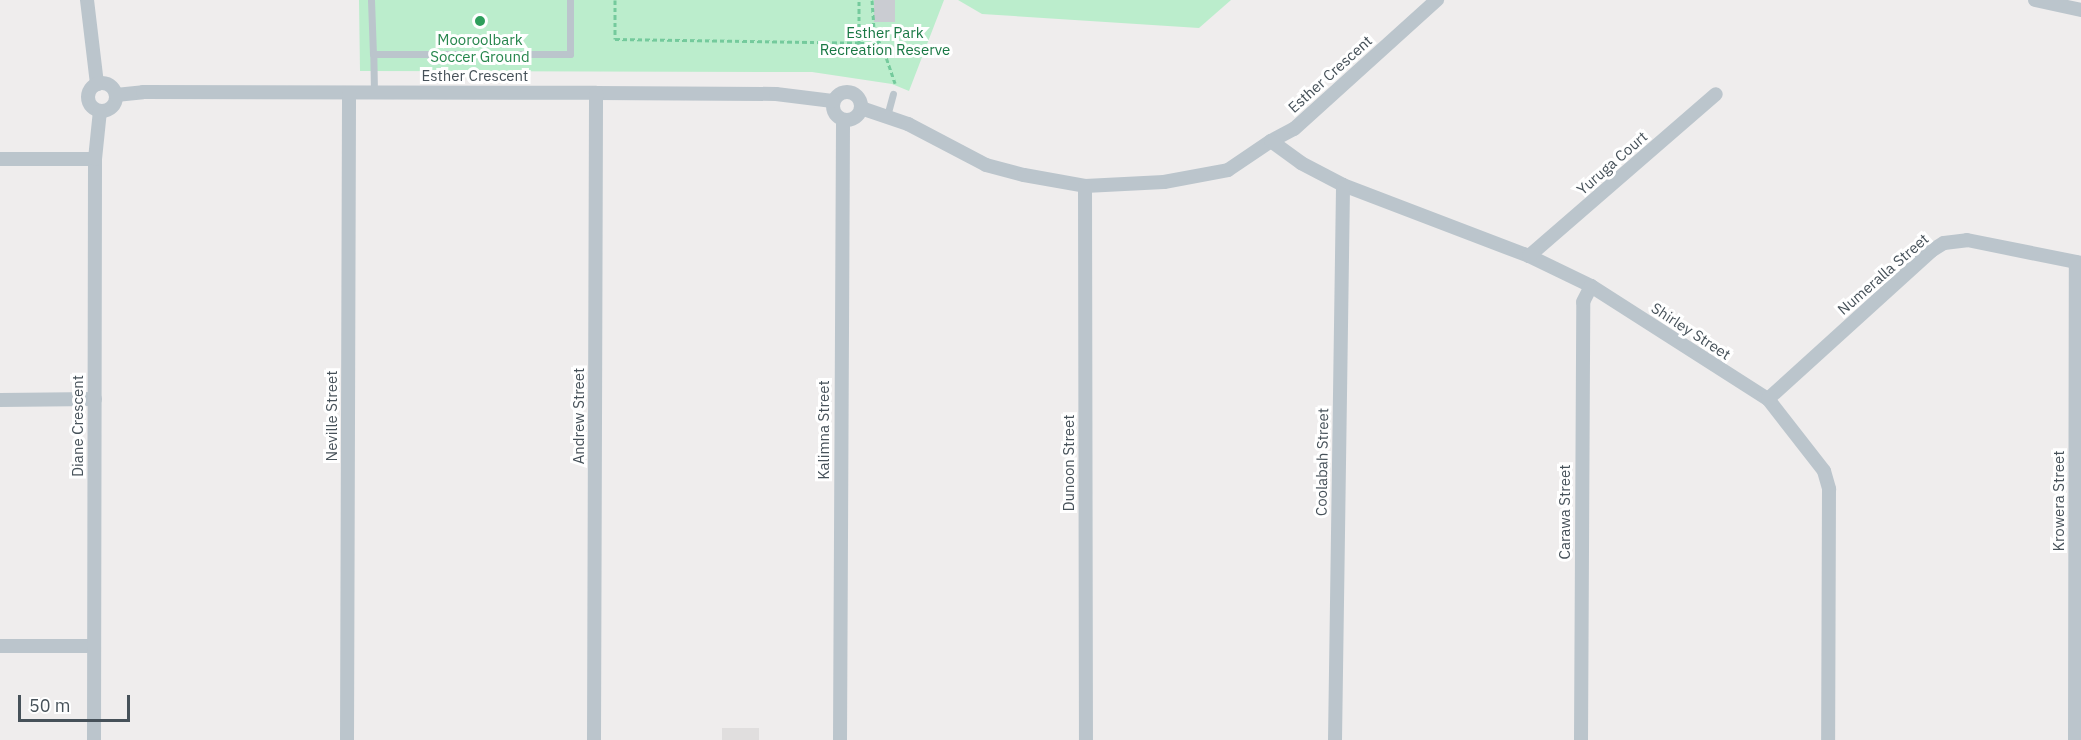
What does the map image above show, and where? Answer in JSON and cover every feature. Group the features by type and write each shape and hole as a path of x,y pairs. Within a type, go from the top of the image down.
{"street":[{"path":"87,0 97,84"},
{"name":"Esther Crescent","path":"861,108 908,124 986,165 1024,175 1085,186 1164,182 1228,170 1271,141 1294,129 1437,0"},
{"path":"2035,0 2081,10"},
{"path":"97,84 108,84 116,95 113,106 100,111 92,107 88,98 91,88 97,84"},
{"name":"Esther Crescent","path":"116,95 143,92 776,94 833,101"},
{"path":"842,92 852,92 859,98 861,108 853,119 843,120 833,111 833,101 842,92"},
{"name":"Neville Street","path":"347,740 349,93"},
{"name":"Andrew Street","path":"594,740 596,93"},
{"name":"Yuruga Court","path":"1529,256 1716,94"},
{"name":"Diane Crescent","path":"94,740 95,159 100,111"},
{"name":"Kalimna Street","path":"840,740 843,120"},
{"name":"Shirley Street","path":"1271,141 1301,163 1343,185 1529,256 1591,286 1768,399 1824,471 1829,489 1828,740"},
{"path":"0,159 95,159"},
{"name":"Coolabah Street","path":"1335,740 1343,185"},
{"name":"Dunoon Street","path":"1085,186 1086,740"},
{"name":"Numeralla Street","path":"1768,399 1931,251 1944,243 1967,240 2079,263"},
{"name":"Krowera Street","path":"2075,740 2079,263"},
{"name":"Carawa Street","path":"1581,740 1583,302 1591,286"},
{"path":"0,399 95,399"},
{"path":"0,646 94,646"}],"lane":[{"path":"371,0 374,93"},
{"path":"373,54 570,54 570,0"},
{"path":"887,116 893,94"}],"path":[{"path":"615,0 615,39 879,43"},
{"path":"859,0 859,43"},
{"path":"872,0 871,22 895,79 893,94"}],"shaded area":[{"path":"722,728 759,728 759,740 722,740"}],"green space":[{"name":"Esther Park Recreation Reserve","path":"359,0 944,0 909,91 892,84 812,72 360,71"},
{"path":"958,0 1231,0 1199,28 982,14"}],"building":[{"path":"874,0 895,0 895,22 874,22"}],"place":[{"name":"Mooroolbark Soccer Ground","path":"480,21"}]}
